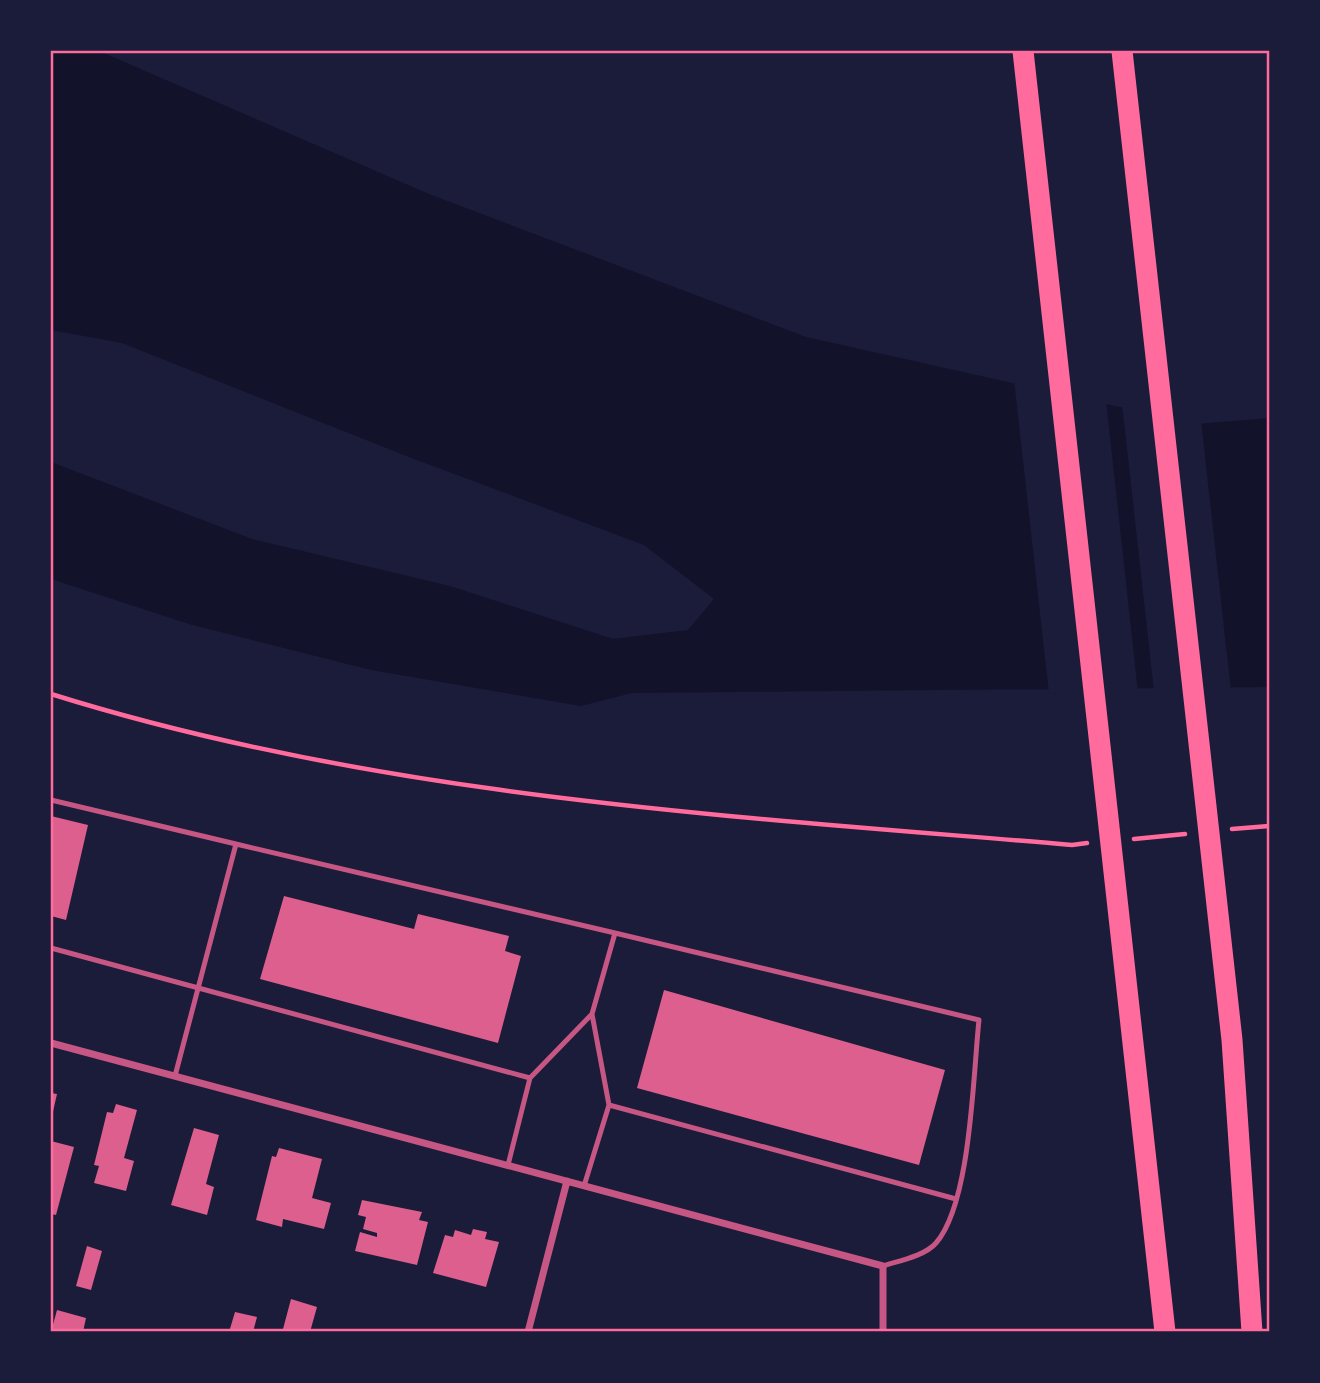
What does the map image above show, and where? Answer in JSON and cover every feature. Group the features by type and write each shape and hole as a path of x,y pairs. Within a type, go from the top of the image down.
{"highway":[{"path":"1023,51 1165,1332"},
{"path":"1122,51 1231,1040 1252,1332"}],"street":[{"path":"51,1043 883,1266 883,1332"},
{"path":"528,1332 567,1181"}],"lane":[{"path":"51,800 979,1020 953,1219 934,1246 883,1266"},
{"path":"175,1076 236,844"},
{"path":"584,1186 609,1105 592,1014 615,933"},
{"path":"51,948 530,1078"},
{"path":"508,1165 530,1078 592,1014"},
{"path":"609,1105 957,1199"}],"path":[{"path":"51,694 112,713 343,765 561,797 643,808 1058,844 1098,842"},
{"path":"1230,830 1269,826"},
{"path":"1125,839 1191,833"}],"shaded area":[{"path":"51,51 99,51 429,194 806,337 1196,424 1269,418 1269,687 632,693 581,706 371,670 189,624 51,579 51,462 252,539 450,586 613,639 688,630 714,599 644,545 409,457 122,343 51,330"}],"pier":[{"path":"1014,380 1106,400 1138,692 1049,694"},
{"path":"1122,404 1201,420 1231,691 1154,692"}],"building":[{"path":"51,816 88,825 66,920 51,916"},
{"path":"284,896 414,929 418,914 509,936 505,951 521,956 498,1043 260,979"},
{"path":"664,990 945,1070 919,1165 637,1088"},
{"path":"51,1093 57,1094 52,1116 51,1116"},
{"path":"116,1104 137,1110 124,1158 134,1161 126,1191 94,1183 99,1166 94,1165 107,1112 113,1113"},
{"path":"194,1128 219,1135 206,1184 214,1187 207,1215 171,1205"},
{"path":"51,1141 74,1147 56,1215 51,1214"},
{"path":"279,1148 322,1159 312,1198 331,1203 324,1229 283,1219 282,1227 256,1220 272,1156 276,1157"},
{"path":"362,1200 422,1212 419,1220 428,1222 417,1265 355,1251 360,1232 377,1237 377,1233 363,1229 366,1217 358,1215"},
{"path":"473,1229 487,1232 485,1239 499,1242 486,1287 433,1273 445,1235 453,1237 455,1230 471,1235"},
{"path":"87,1246 102,1251 91,1290 76,1286"},
{"path":"291,1299 317,1307 310,1332 283,1329"},
{"path":"57,1310 86,1318 83,1332 51,1332"},
{"path":"235,1312 257,1317 253,1332 229,1332"}]}
